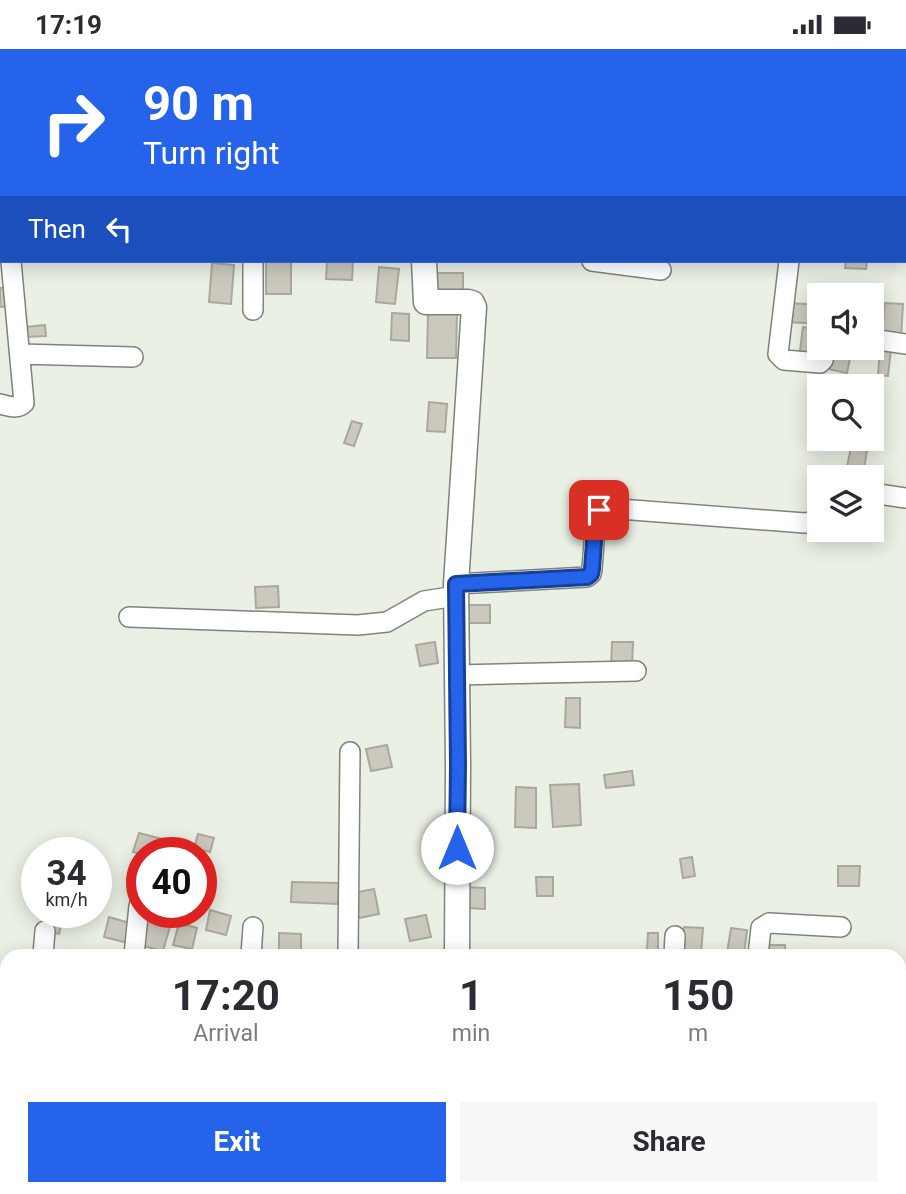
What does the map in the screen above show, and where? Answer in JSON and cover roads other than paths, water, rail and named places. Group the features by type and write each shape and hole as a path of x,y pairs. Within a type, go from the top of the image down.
{"street":[{"path":"0,404 15,407 24,403 12,263"},
{"path":"253,263 253,310"},
{"path":"424,263 426,302 468,302 474,307 456,590 457,949"},
{"path":"609,263 661,269"},
{"path":"789,263 778,354 784,360 823,360"},
{"path":"884,341 906,344"},
{"path":"20,354 133,356"},
{"path":"884,495 906,498"},
{"path":"129,617 379,624 424,601 456,590 587,577 592,569 596,516 599,510 606,508 807,523"},
{"path":"457,675 636,671"},
{"path":"348,949 350,752"},
{"path":"759,949 761,928 769,923 841,927"},
{"path":"251,949 253,927"},
{"path":"135,949 137,928"},
{"path":"43,949 44,931"}]}
